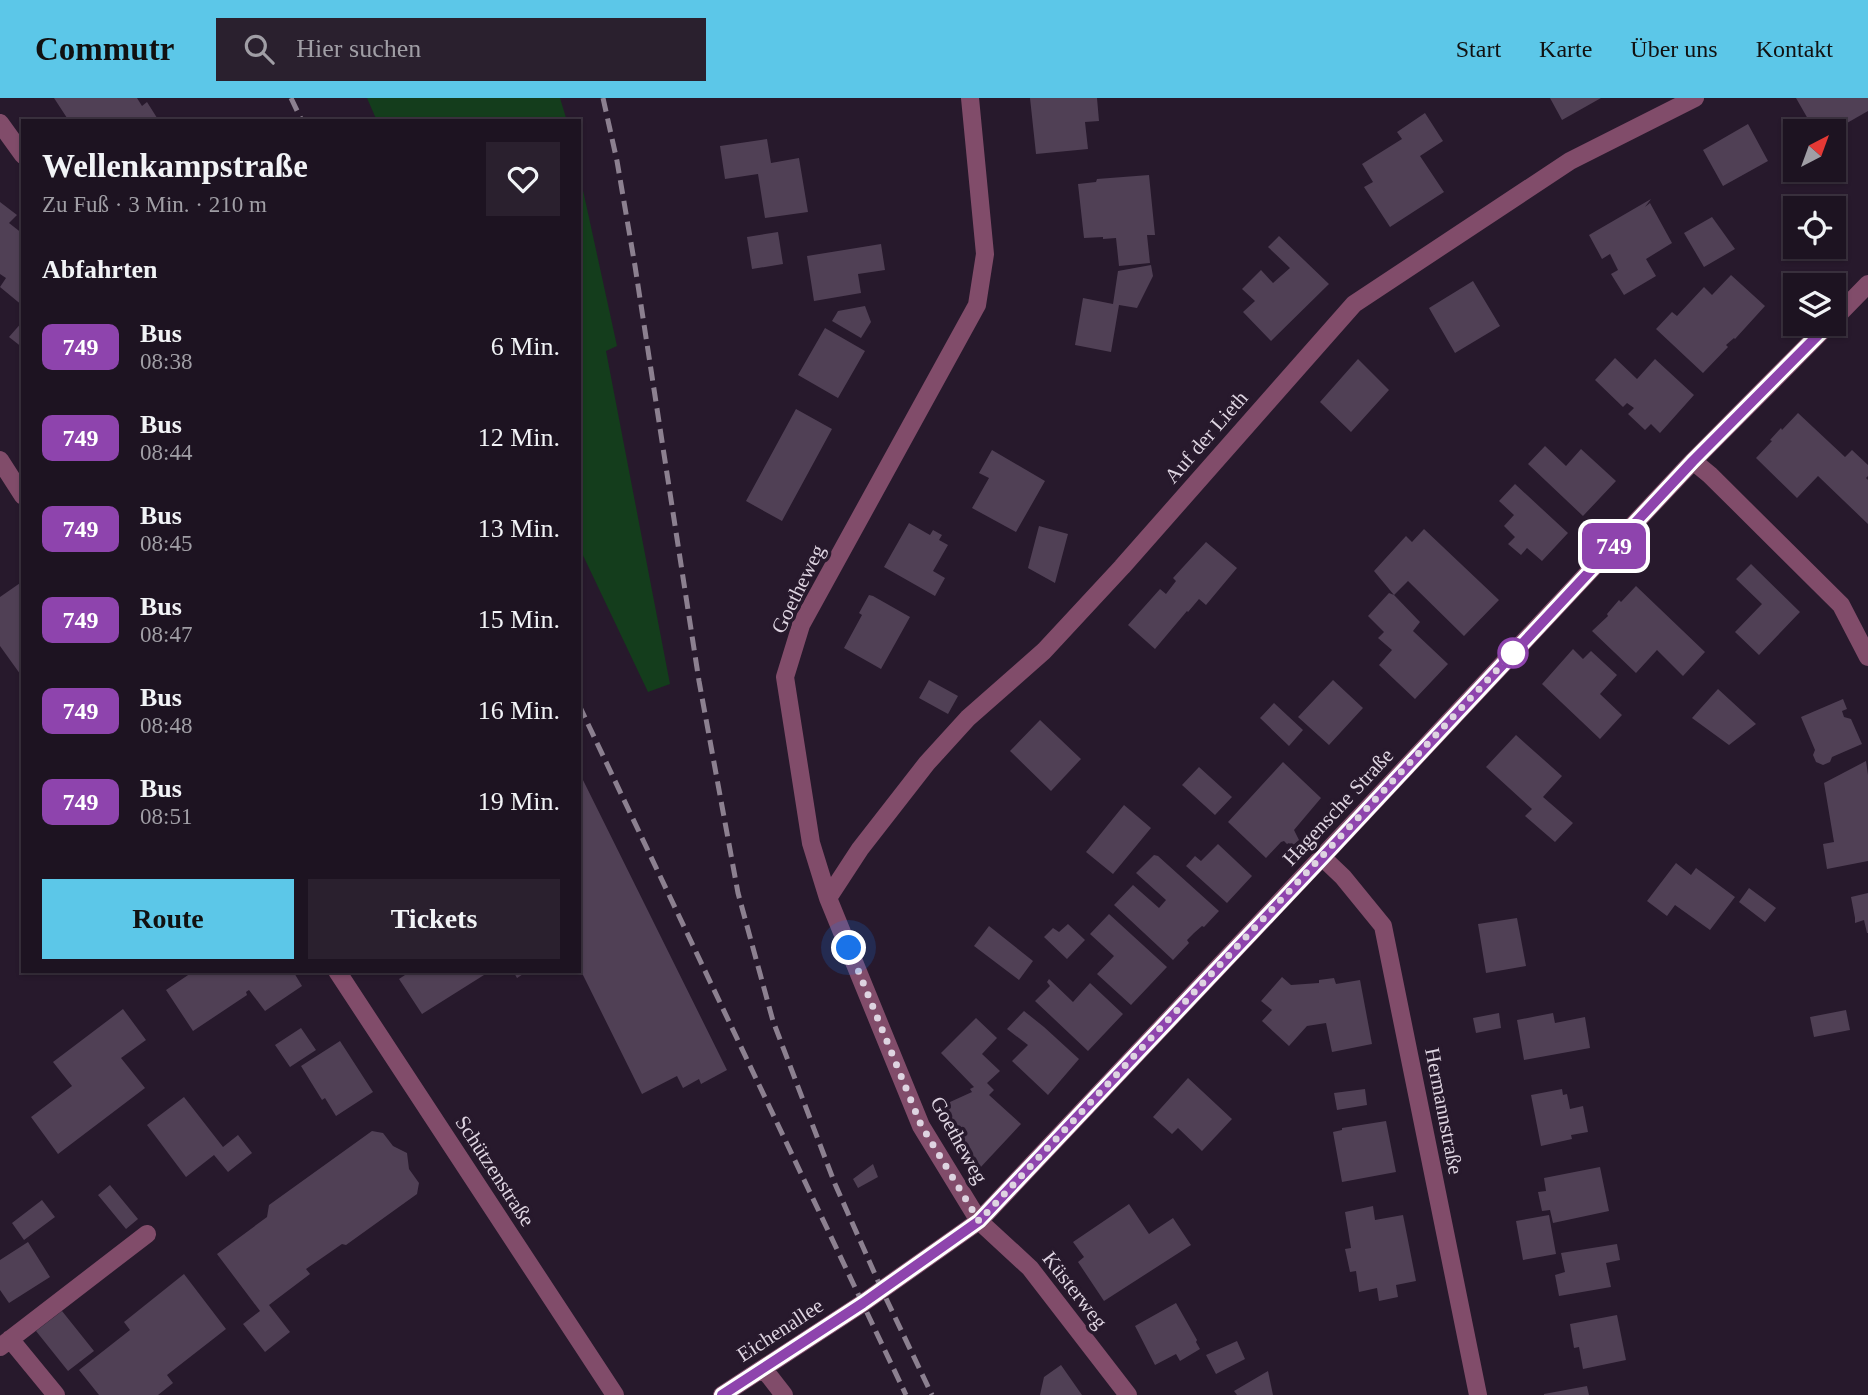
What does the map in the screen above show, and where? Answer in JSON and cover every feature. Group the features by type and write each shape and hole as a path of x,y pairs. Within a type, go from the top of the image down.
{"street":[{"name":"Goetheweg","path":"970,98 985,254 977,305 801,625 785,677 811,844 828,898 921,1125 979,1221"},
{"name":"Auf der Lieth","path":"828,898 860,849 927,763 968,718 1044,651 1122,567 1354,304 1570,161 1695,98"},
{"path":"0,123 21,152"},
{"path":"1846,307 1868,285"},
{"name":"Hagensche Straße","path":"863,1303 979,1221 1693,461 1817,336"},
{"path":"0,460 21,493"},
{"path":"1693,461 1841,605 1868,657"},
{"name":"Hermannstraße","path":"1322,858 1343,877 1384,926 1478,1395"},
{"name":"Schützenstraße","path":"338,973 615,1395"},
{"name":"Küsterweg","path":"979,1221 1030,1268 1128,1395"},
{"path":"56,1395 5,1343 146,1234"},
{"name":"Eichenallee","path":"722,1395 863,1303"},
{"path":"763,1368 784,1395"}],"green space":[{"path":"367,98 560,98 566,119 376,119"},
{"path":"581,181 617,346 606,351 670,684 648,692 581,551"}],"building":[{"path":"54,98 137,98 142,106 147,102 158,119 68,119"},
{"path":"1030,98 1097,98 1099,121 1085,122 1088,149 1036,154"},
{"path":"1550,98 1601,98 1562,120"},
{"path":"1796,98 1868,98 1868,111 1846,124 1846,119 1808,119"},
{"path":"1425,113 1443,141 1420,156 1444,192 1390,227 1364,187 1373,182 1362,164 1402,139 1397,132"},
{"path":"1748,124 1768,161 1723,186 1703,150"},
{"path":"767,139 771,163 799,158 808,212 765,218 758,174 725,179 720,146"},
{"path":"1149,175 1155,235 1147,235 1150,263 1119,266 1116,238 1084,238 1078,184 1096,182 1097,179"},
{"path":"1651,199 1645,207 1650,203 1672,243 1646,259 1656,276 1624,295 1611,274 1618,270 1610,254 1602,259 1589,235"},
{"path":"0,202 17,215 9,223 21,232 21,304 0,287 6,278 0,274"},
{"path":"1712,217 1735,249 1704,267 1684,233"},
{"path":"778,232 783,264 752,269 747,237"},
{"path":"1279,236 1329,284 1271,341 1243,312 1255,301 1242,289 1261,270 1273,283 1290,268 1268,247"},
{"path":"881,244 885,270 858,274 861,293 814,301 807,256"},
{"path":"1151,265 1153,276 1137,308 1119,305 1111,352 1075,345 1083,298 1113,304 1118,271"},
{"path":"1731,275 1765,306 1735,339 1726,345 1728,347 1703,373 1656,329 1672,312 1677,316 1704,287 1712,295"},
{"path":"1473,281 1500,326 1455,353 1429,308"},
{"path":"865,306 871,322 861,338 832,321 838,311"},
{"path":"21,323 21,346 9,337"},
{"path":"825,328 865,351 838,398 798,375"},
{"path":"1615,358 1637,379 1655,359 1694,395 1660,433 1651,424 1645,430 1628,414 1634,408 1627,403 1623,407 1595,380"},
{"path":"1358,359 1389,390 1351,432 1320,402"},
{"path":"796,409 832,429 782,521 746,501"},
{"path":"1798,413 1845,457 1852,450 1868,465 1868,524 1818,476 1797,498 1756,458 1781,428 1782,430"},
{"path":"1545,446 1566,466 1581,449 1616,481 1583,516 1528,464"},
{"path":"992,450 1045,481 1016,532 972,508 989,478 979,473"},
{"path":"1515,484 1568,533 1542,561 1527,548 1521,555 1508,544 1515,537 1504,526 1514,515 1499,501"},
{"path":"909,523 930,535 933,530 942,535 939,540 948,545 933,571 945,578 935,596 884,567"},
{"path":"1039,526 1068,534 1055,583 1028,568"},
{"path":"1424,529 1499,600 1464,636 1408,581 1394,595 1374,571 1406,536 1412,542"},
{"path":"1206,542 1237,568 1206,605 1199,599 1155,649 1128,625 1160,589 1166,594 1176,581 1173,578"},
{"path":"1751,564 1800,612 1759,655 1735,632 1762,604 1736,579"},
{"path":"21,582 21,675 0,646 0,597"},
{"path":"1636,586 1705,652 1683,676 1657,650 1636,673 1592,631 1608,616 1619,600 1621,602"},
{"path":"1389,593 1420,622 1413,631 1448,664 1415,699 1379,665 1392,650 1378,638 1384,632 1368,616"},
{"path":"869,595 910,617 881,669 844,648 862,615 859,613"},
{"path":"1573,649 1583,659 1591,651 1617,675 1600,694 1622,715 1600,739 1542,684"},
{"path":"929,680 958,696 948,714 919,698"},
{"path":"1333,680 1363,708 1329,745 1298,717"},
{"path":"1718,689 1756,724 1729,745 1692,718"},
{"path":"1843,699 1847,709 1842,711 1844,717 1851,719 1862,744 1832,757 1830,762 1823,765 1816,762 1813,755 1815,750 1801,717"},
{"path":"1274,703 1303,730 1289,746 1260,718"},
{"path":"1040,720 1081,759 1051,791 1010,751"},
{"path":"1516,735 1562,776 1543,797 1573,823 1555,842 1525,816 1532,809 1486,767"},
{"path":"1866,761 1868,861 1827,869 1823,844 1834,842 1824,783"},
{"path":"1283,762 1321,798 1294,830 1299,840 1292,846 1281,842 1266,858 1228,822"},
{"path":"1199,767 1232,797 1215,815 1182,785"},
{"path":"581,776 727,1070 701,1084 699,1079 683,1088 677,1076 642,1094 581,971"},
{"path":"1124,805 1151,828 1113,874 1086,852"},
{"path":"1218,844 1252,876 1227,903 1186,866 1195,856 1201,861"},
{"path":"1154,855 1219,911 1187,940 1189,943 1173,960 1114,905 1133,885 1159,908 1166,900 1136,873"},
{"path":"1676,863 1691,875 1696,868 1735,897 1710,930 1675,905 1667,916 1647,901"},
{"path":"1749,888 1776,908 1765,922 1739,902"},
{"path":"1868,893 1867,933 1864,920 1855,923 1851,897"},
{"path":"1109,914 1167,967 1131,1005 1097,974 1114,956 1090,934"},
{"path":"1517,918 1526,966 1486,973 1478,924"},
{"path":"1068,924 1085,940 1067,959 1044,937 1053,928 1059,932"},
{"path":"989,926 1033,961 1019,980 974,946"},
{"path":"191,973 294,973 302,986 265,1011 249,990 247,995 193,1031 166,990"},
{"path":"408,973 484,975 422,1014 399,979"},
{"path":"1282,977 1291,985 1319,983 1319,980 1334,978 1336,984 1360,980 1372,1044 1332,1052 1326,1023 1307,1026 1289,1046 1262,1021 1272,1010 1261,1001"},
{"path":"1049,979 1073,1002 1090,983 1123,1014 1088,1051 1035,1001 1050,986 1047,982"},
{"path":"123,1009 146,1040 121,1058 145,1088 58,1154 31,1117 72,1086 53,1062"},
{"path":"1846,1010 1850,1030 1814,1037 1810,1017"},
{"path":"1024,1011 1079,1059 1048,1095 1012,1061 1028,1045 1007,1029"},
{"path":"1499,1013 1501,1028 1476,1033 1473,1018"},
{"path":"1553,1013 1555,1023 1585,1017 1590,1048 1524,1060 1517,1020"},
{"path":"976,1018 997,1038 982,1054 1000,1071 987,1083 994,1090 989,1095 1021,1124 979,1169 965,1167 939,1107 972,1092 970,1089 974,1087 941,1053"},
{"path":"301,1028 316,1050 290,1067 275,1045"},
{"path":"340,1041 373,1092 336,1116 325,1098 322,1100 301,1066"},
{"path":"1188,1078 1232,1119 1202,1151 1178,1128 1172,1134 1153,1117"},
{"path":"1365,1089 1367,1105 1337,1110 1334,1093"},
{"path":"1562,1089 1563,1095 1567,1094 1570,1109 1583,1106 1588,1132 1571,1135 1572,1139 1541,1146 1531,1095"},
{"path":"184,1097 223,1147 238,1135 252,1153 228,1172 214,1155 186,1177 147,1125"},
{"path":"1386,1121 1396,1172 1342,1182 1333,1132"},
{"path":"372,1131 383,1133 393,1146 407,1153 409,1169 419,1183 417,1194 346,1245 342,1244 306,1269 310,1274 269,1305 290,1332 265,1352 243,1324 260,1311 217,1254 267,1217 269,1205"},
{"path":"873,1164 878,1177 858,1188 853,1179"},
{"path":"1600,1167 1609,1211 1553,1223 1550,1210 1542,1211 1538,1192 1546,1191 1544,1178"},
{"path":"110,1185 138,1219 126,1229 98,1195"},
{"path":"42,1200 55,1217 24,1240 12,1223"},
{"path":"1129,1204 1149,1234 1173,1218 1191,1245 1104,1301 1078,1262 1084,1257 1073,1242"},
{"path":"1373,1206 1375,1220 1403,1215 1416,1281 1396,1285 1398,1297 1379,1301 1377,1288 1359,1292 1356,1271 1350,1272 1345,1249 1351,1248 1345,1212"},
{"path":"1549,1215 1556,1254 1523,1260 1516,1221"},
{"path":"28,1242 50,1277 9,1303 0,1290 0,1260"},
{"path":"1617,1244 1620,1260 1606,1263 1611,1287 1559,1296 1555,1275 1565,1272 1561,1253"},
{"path":"184,1274 226,1329 167,1375 173,1383 158,1395 99,1395 79,1370 130,1330 124,1322"},
{"path":"1176,1303 1200,1349 1180,1361 1176,1354 1155,1365 1135,1326"},
{"path":"62,1311 94,1351 68,1371 36,1331"},
{"path":"1617,1315 1626,1360 1583,1369 1579,1347 1574,1348 1570,1324"},
{"path":"1237,1341 1245,1359 1216,1374 1206,1355"},
{"path":"1061,1365 1082,1395 1040,1395 1044,1377"},
{"path":"1268,1371 1273,1395 1237,1395 1234,1391"},
{"path":"1587,1386 1589,1395 1544,1395 1544,1394"}],"railway":[{"path":"291,98 301,119"},
{"path":"603,98 635,266 699,681 738,893 773,1021 835,1184 932,1395"},
{"path":"581,709 906,1395"}],"bus line":[{"name":"749","path":"722,1395 863,1303 979,1221 1693,461 1817,336"}],"route":[{"path":"849,948 921,1125 979,1221 1513,653"}]}
